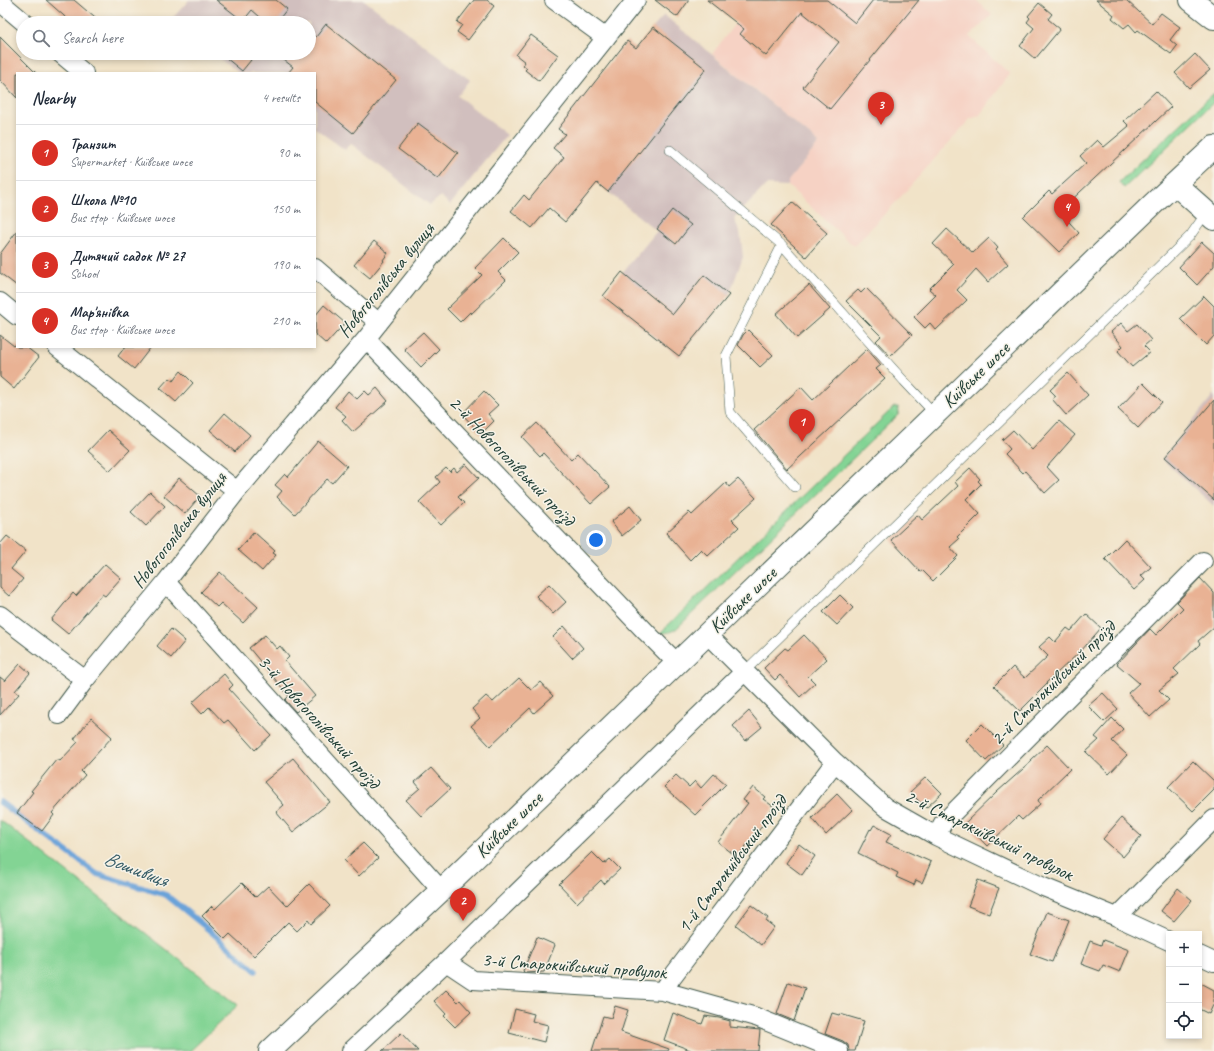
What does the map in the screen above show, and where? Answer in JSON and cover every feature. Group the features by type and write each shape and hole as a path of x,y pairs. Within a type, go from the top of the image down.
{"main road":[{"path":"1191,0 1214,18"},
{"name":"Київське шосе","path":"270,1051 441,890 1214,148"},
{"path":"1175,184 1210,216"}],"street":[{"path":"554,0 606,38"},
{"name":"Новогоголівська вулиця","path":"59,715 85,680 166,582 237,491 379,323 636,0"},
{"path":"0,2 17,16"},
{"path":"68,60 83,72"},
{"path":"316,269 379,323"},
{"path":"0,302 16,315"},
{"name":"2-й Новогоголівський проїзд","path":"366,339 646,632 678,663"},
{"path":"58,348 237,491"},
{"name":"2-й Старокиївський проїзд","path":"936,836 943,823 1203,561"},
{"name":"3-й Новогоголівський проїзд","path":"166,582 441,890"},
{"path":"0,615 85,680"},
{"name":"2-й Старокиївський провулок","path":"707,634 835,762 885,807 936,836 1041,886 1117,917 1166,940"},
{"path":"351,1051 446,962 745,671"},
{"name":"1-й Старокиївський проїзд","path":"663,991 835,762"},
{"path":"1117,917 1214,819"},
{"path":"1202,956 1214,962"},
{"name":"3-й Старокиївський провулок","path":"446,962 473,980 663,991 756,1017 839,1051"}],"lane":[{"path":"670,150 782,245 904,381 936,414"},
{"path":"745,671 1210,216"},
{"path":"782,245 726,356 730,412 795,488"}],"shaded area":[{"path":"189,0 364,0 470,80 458,96 507,135 450,205 441,196 430,205 350,143 345,150 316,129 316,72 238,72 221,60 316,60 316,16 174,16"},
{"path":"753,0 976,0 992,15 970,36 1010,74 979,116 970,119 897,201 854,246 788,186 788,181 819,143 712,54"},
{"path":"664,15 819,143 788,181 788,186 766,185 734,219 740,232 743,257 729,295 679,357 603,296 657,231 553,148 565,134 558,129 627,41 636,48"},
{"path":"1214,394 1214,506 1162,459"}],"green space":[{"path":"1214,93 1214,102 1124,188 1119,182"},
{"path":"894,407 898,407 898,415 676,629 659,634"},
{"path":"0,820 238,1005 190,1051 0,1051"}],"building":[{"path":"46,0 74,0 93,16 64,16"},
{"path":"216,0 276,0 287,9 282,16 259,16 252,10 247,16 237,16"},
{"path":"474,0 487,0 494,6 468,40 457,32 462,25 457,22"},
{"path":"655,0 689,0 677,17"},
{"path":"707,0 827,0 855,23 873,0 919,0 830,109 803,87 839,42 802,12 766,56 740,34 744,29"},
{"path":"1096,0 1126,0 1152,24 1161,13 1180,27 1170,40 1177,46 1171,54 1138,30 1136,32 1129,24 1124,28 1112,18 1114,15"},
{"path":"1039,3 1052,14 1048,19 1060,29 1035,59 1020,46 1034,28 1027,22 1030,18 1028,16"},
{"path":"326,24 396,80 353,133 316,103 316,72 289,72 293,67 284,60 316,60 316,37"},
{"path":"653,27 706,69 608,192 597,183 565,222 549,208 532,228 511,211 524,195 529,200 564,157 553,148 565,134 558,129 627,41 636,48"},
{"path":"531,35 558,55 539,81 525,70 527,68 523,65 525,62 516,55"},
{"path":"0,37 16,53 16,60 23,60 35,72 16,72 16,97 0,80"},
{"path":"1195,54 1210,70 1189,88 1175,73"},
{"path":"229,60 251,60 242,71"},
{"path":"1156,91 1171,107 1064,207 1066,208 1061,213 1079,233 1059,252 1023,217 1049,191 1052,194 1086,163 1080,156 1097,140 1104,147 1129,126 1124,121"},
{"path":"418,123 458,153 438,179 398,149"},
{"path":"792,202 827,233 806,257 771,225"},
{"path":"672,210 691,225 676,244 657,229"},
{"path":"947,229 973,253 989,238 998,248 996,250 1008,264 988,282 976,269 957,290 967,300 936,330 930,323 925,328 914,317 936,295 929,289 954,264 933,244"},
{"path":"16,232 16,285 0,273 0,254"},
{"path":"504,238 518,252 498,272 506,280 471,314 470,312 460,322 447,309 482,275 475,268"},
{"path":"374,241 388,253 383,260 384,261 370,278 354,265"},
{"path":"1202,242 1214,253 1214,266 1197,285 1179,267"},
{"path":"622,272 673,314 704,275 729,295 679,356 603,296"},
{"path":"809,285 830,309 797,338 776,314"},
{"path":"866,288 912,335 890,356 876,341 881,336 846,301 858,290 861,293"},
{"path":"1204,296 1214,306 1214,336 1206,345 1180,319"},
{"path":"324,305 345,323 326,344 316,335 316,315"},
{"path":"1121,323 1128,331 1137,324 1151,340 1144,346 1150,352 1132,367 1118,351 1123,346 1111,332"},
{"path":"748,330 773,355 760,367 738,345 743,335"},
{"path":"423,332 439,349 421,367 404,349"},
{"path":"0,335 14,346 16,344 16,348 27,348 39,357 14,389 0,377"},
{"path":"124,348 150,348 134,369 118,356"},
{"path":"867,349 881,365 876,369 885,378 787,469 754,430 801,387 813,400"},
{"path":"181,371 193,383 176,402 160,388 169,378 173,381"},
{"path":"1068,373 1088,395 1066,415 1052,399 1056,396 1050,390"},
{"path":"1143,383 1162,402 1138,428 1118,409"},
{"path":"377,388 388,401 353,432 342,420 346,416 335,407 348,391 357,399 365,391 369,395"},
{"path":"484,391 498,405 488,414 494,421 481,434 462,414"},
{"path":"1214,400 1214,500 1165,457"},
{"path":"225,413 250,435 235,452 210,430"},
{"path":"1059,421 1075,435 1047,467 1059,480 1045,493 1025,471 1023,473 1005,454 1010,449 1002,440 1013,430 1032,450"},
{"path":"537,423 571,460 578,453 610,487 591,504 543,453 540,456 522,437"},
{"path":"108,430 130,450 110,471 88,451"},
{"path":"318,441 347,466 332,483 327,479 295,514 277,497 282,491 275,485 285,474 288,477"},
{"path":"466,464 479,478 458,497 464,503 441,525 419,502 440,482 436,477 446,468 450,472 454,468 457,472"},
{"path":"970,468 980,479 978,481 981,484 966,499 980,514 957,537 959,539 950,547 958,556 933,581 922,570 920,571 891,540 918,515 922,520 958,486 955,482"},
{"path":"179,478 200,496 185,514 164,496"},
{"path":"738,479 756,498 732,520 739,527 708,556 701,549 690,560 666,533 689,512 692,515 726,483 729,487"},
{"path":"150,492 165,506 146,526 131,512"},
{"path":"630,506 641,520 622,536 611,522"},
{"path":"254,532 275,551 273,553 276,555 262,571 238,550"},
{"path":"7,536 26,551 11,569 23,579 9,596 0,588 0,544"},
{"path":"1125,539 1151,567 1141,576 1145,580 1134,590 1105,559"},
{"path":"105,564 121,578 105,596 102,594 68,634 51,620 73,593 76,596"},
{"path":"220,572 258,607 243,623 221,603 217,607 201,592"},
{"path":"1200,578 1214,593 1214,627 1198,641 1200,644 1174,669 1179,674 1159,690 1169,700 1150,717 1128,693 1139,683 1117,664 1150,629 1156,635 1183,608 1177,602"},
{"path":"549,584 566,602 553,614 536,596"},
{"path":"840,595 853,608 837,625 823,612"},
{"path":"1086,614 1101,628 1081,651 1046,683 1047,684 1020,711 994,686 1013,667 1025,678 1048,656 1039,647 1050,637 1055,642 1067,628 1071,631"},
{"path":"564,626 583,648 572,658 553,637"},
{"path":"171,629 185,641 171,658 157,646"},
{"path":"265,635 277,649 280,646 289,657 285,661 315,696 296,712 285,700 289,696 249,648"},
{"path":"804,635 827,659 808,676 815,683 800,697 780,675 775,680 764,668 785,648 788,650"},
{"path":"20,664 30,673 15,691 19,694 0,715 0,677 5,681"},
{"path":"224,674 233,685 229,689 271,735 255,750 228,720 224,723 209,707 202,714 192,703"},
{"path":"519,678 531,690 540,682 553,696 534,713 530,708 490,746 471,726 480,718 472,709 486,696 493,702"},
{"path":"1103,693 1118,709 1104,722 1088,706"},
{"path":"749,711 762,727 745,741 733,726"},
{"path":"91,718 112,737 81,771 85,775 52,813 54,815 42,831 17,813 33,792 31,791 57,759 60,761 78,742 74,739"},
{"path":"1112,718 1123,729 1112,741 1127,755 1109,774 1086,752 1099,740 1095,737"},
{"path":"982,724 1003,745 986,761 966,740"},
{"path":"1047,745 1070,769 1038,800 1040,804 1022,820 1018,816 987,846 965,823 1032,761 1031,760"},
{"path":"293,758 330,802 293,832 276,812 284,805 264,782"},
{"path":"1193,761 1214,781 1214,790 1193,811 1168,787"},
{"path":"431,768 450,789 421,816 406,800 420,788 415,782"},
{"path":"714,774 726,784 695,815 664,787 676,775 689,787 695,781 701,788"},
{"path":"926,777 942,793 926,808 910,792"},
{"path":"753,787 765,797 763,799 774,807 765,819 767,820 737,857 718,842 748,803 743,800"},
{"path":"837,794 852,810 826,835 812,818"},
{"path":"1121,818 1141,836 1123,857 1103,839"},
{"path":"874,825 891,834 886,842 931,862 922,883 916,880 914,885 896,877 898,873 858,853 870,829 871,830"},
{"path":"363,843 378,858 359,876 344,860"},
{"path":"799,844 815,856 802,875 786,863"},
{"path":"592,852 604,864 610,859 620,869 604,884 601,880 577,903 559,884"},
{"path":"978,880 999,888 989,914 968,906"},
{"path":"242,883 256,897 268,886 287,906 309,884 330,906 311,924 308,920 297,931 288,922 254,956 230,934 225,939 202,916 212,906 215,909"},
{"path":"1178,888 1192,900 1174,921 1161,911"},
{"path":"751,905 768,918 766,921 774,927 761,945 736,925"},
{"path":"1047,912 1069,920 1052,962 1030,954"},
{"path":"537,937 555,945 544,972 525,973 523,971"},
{"path":"1103,940 1129,950 1120,972 1103,965 1100,971 1081,964 1090,941 1101,945"},
{"path":"788,982 805,988 794,1021 777,1014"},
{"path":"1202,984 1214,990 1214,1003 1209,1014 1202,1010"},
{"path":"446,990 458,1002 460,1000 471,1012 455,1027 444,1016 446,1014 434,1001"},
{"path":"615,1006 628,1010 621,1032 669,1049 668,1051 592,1051 603,1016 611,1018"},
{"path":"515,1009 534,1014 532,1021 548,1025 544,1042 509,1033"},
{"path":"673,1013 702,1024 705,1016 730,1021 730,1027 760,1030 758,1051 693,1051 664,1040"},
{"path":"832,1013 864,1021 855,1051 849,1051 848,1045 843,1041 825,1034"},
{"path":"401,1033 418,1051 382,1051"}],"waterway":[{"name":"Вошивиця","path":"0,802 97,874 166,895 256,971"}],"place":[{"name":"Дитячий садок № 27","path":"881,125"},
{"name":"Мар'янівка","path":"1067,227"},
{"name":"Транзит","path":"802,442"},
{"name":"Школа №10","path":"463,921"}]}
